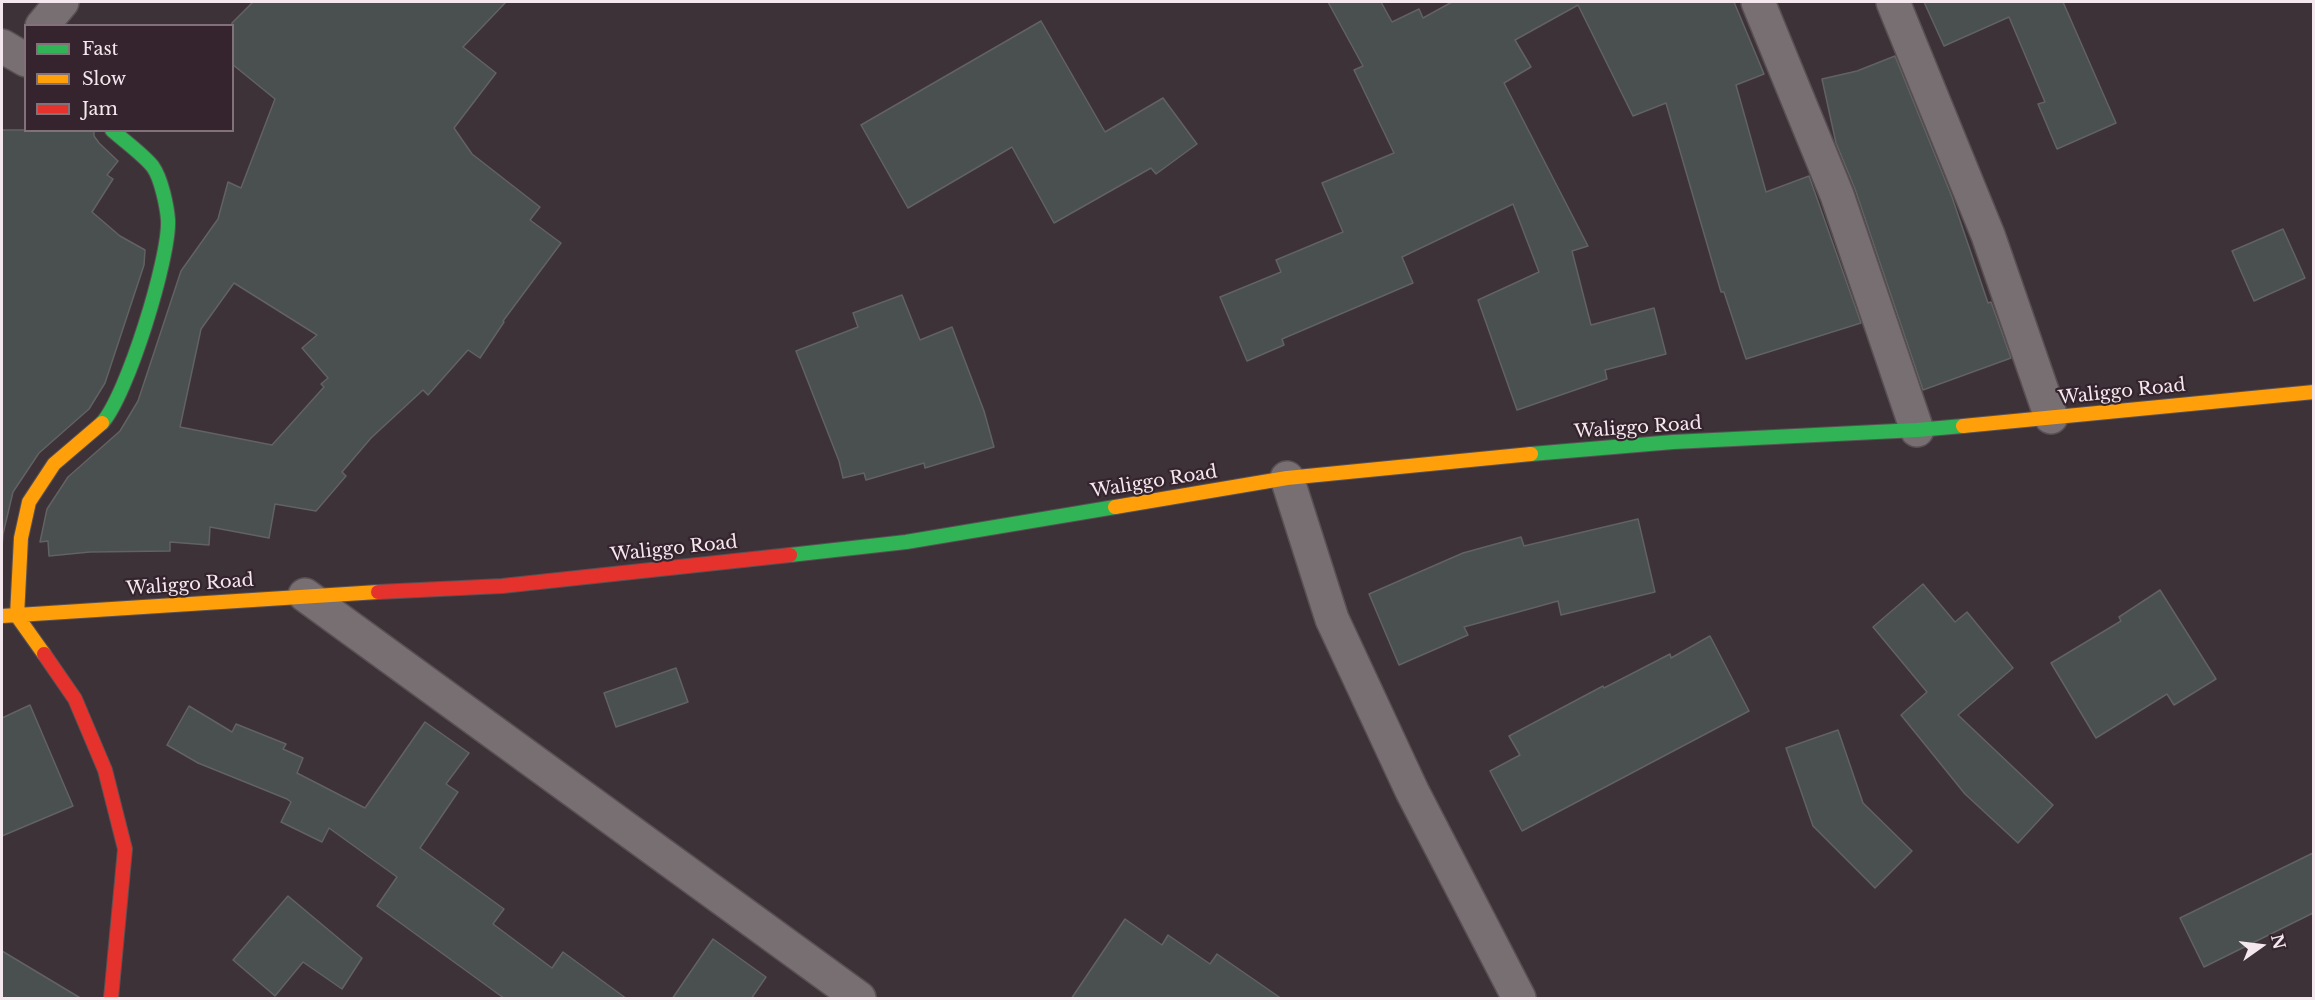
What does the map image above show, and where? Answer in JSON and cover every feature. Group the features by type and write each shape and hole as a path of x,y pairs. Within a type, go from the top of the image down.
{"street":[{"path":"44,24 62,2"},
{"path":"1758,2 1837,195 1917,430"},
{"path":"1893,2 1988,235 2051,417"},
{"path":"111,999 125,849 105,770 75,699 17,616 21,538 29,502 54,464 104,421 122,392 162,269 168,221 163,194 153,167 114,132"},
{"name":"Waliggo Road","path":"2,616 305,595 502,586 906,542 1287,478 1479,458 1674,442 1917,430 2313,392"},
{"path":"1287,478 1332,619 1412,791 1519,999"},
{"path":"305,595 859,999"}],"building":[{"path":"253,2 506,2 463,47 496,73 454,128 472,154 540,207 530,220 561,243 503,321 480,358 468,350 428,395 423,390 371,438 342,472 346,476 316,511 275,504 269,538 210,527 209,545 170,542 170,551 90,552 49,556 48,541 40,542 47,509 68,477 120,431 138,401 181,271 218,219 228,182 241,188 275,99 234,66 234,24 232,24","holes":["234,283 317,335 302,348 328,378 321,384 324,387 272,445 180,427 201,329"]},
{"path":"1328,2 1381,2 1392,22 1419,9 1423,18 1452,2 1734,2 1764,74 1736,85 1766,192 1809,176 1861,323 1746,359 1724,292 1721,292 1666,103 1633,116 1578,5 1515,40 1531,67 1504,83 1588,246 1572,251 1591,325 1654,308 1666,354 1605,370 1607,379 1517,410 1478,300 1539,272 1513,204 1402,257 1413,283 1282,339 1284,345 1247,361 1220,297 1281,272 1276,260 1343,232 1322,183 1394,153 1354,70 1363,66"},
{"path":"1924,2 2063,2 2116,123 2057,149 2038,104 2045,102 2009,17 1944,46"},
{"path":"1041,21 1105,132 1163,98 1197,144 1156,174 1151,168 1054,223 1012,147 908,208 861,125"},
{"path":"1895,56 1952,197 1988,303 1991,302 2011,358 1923,390 1855,189 1836,143 1822,79 1857,71"},
{"path":"2,130 94,132 99,143 118,161 107,175 113,179 92,212 120,236 145,250 144,265 105,383 89,409 39,453 13,492 2,548"},
{"path":"2283,229 2305,278 2254,301 2232,251"},
{"path":"902,295 920,340 952,327 984,411 994,447 925,468 924,463 866,480 864,473 843,478 839,461 796,351 858,327 853,313"},
{"path":"1638,519 1655,592 1561,615 1558,601 1464,627 1468,635 1399,665 1369,594 1463,553 1521,537 1524,546"},
{"path":"1923,584 1955,622 1967,612 2013,668 1958,715 2053,805 2018,843 1965,794 1901,715 1927,692 1873,627"},
{"path":"2160,590 2216,679 2174,705 2167,694 2096,738 2051,663 2121,621 2119,617"},
{"path":"1710,636 1749,711 1522,831 1490,771 1520,755 1509,736 1603,686 1604,688 1670,654 1671,658"},
{"path":"676,668 688,702 616,727 604,693"},
{"path":"30,705 73,806 2,836 2,718"},
{"path":"189,706 232,732 236,724 286,744 283,749 303,758 297,773 365,808 425,722 469,753 446,784 458,792 420,848 504,909 493,924 552,968 563,952 627,999 505,999 377,906 397,877 329,828 322,842 281,822 291,802 287,799 198,763 167,745"},
{"path":"1838,730 1863,803 1912,851 1875,888 1813,826 1786,748"},
{"path":"2313,853 2313,913 2204,967 2180,918"},
{"path":"288,896 362,958 342,989 303,962 275,996 233,960"},
{"path":"1125,919 1162,945 1168,935 1210,964 1217,954 1282,999 1071,999"},
{"path":"713,939 766,977 751,999 672,999"},
{"path":"2,951 82,999 2,999"}],"traffic: fast":[{"path":"102,423 123,385 145,325 162,264 168,220 163,192 153,167 114,132"},
{"path":"1531,454 1673,442 1963,426"},
{"path":"790,555 906,542 1115,507"}],"traffic: slow":[{"path":"1963,426 2314,392"},
{"path":"44,654 17,616 21,538 29,502 54,464 102,423"},
{"path":"1115,507 1287,478 1531,454"},
{"path":"2,616 378,592"}],"traffic: jam":[{"path":"378,592 502,586 790,555"},
{"path":"44,654 75,699 105,770 125,849 111,998"}]}
